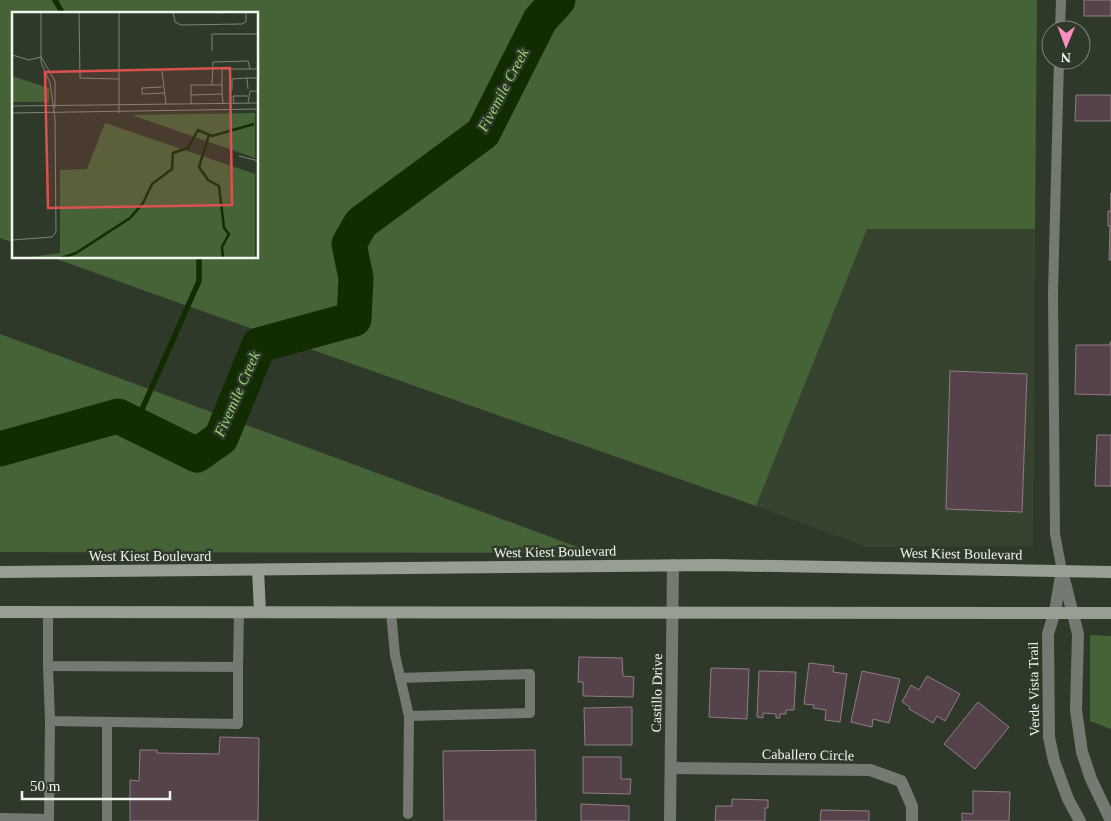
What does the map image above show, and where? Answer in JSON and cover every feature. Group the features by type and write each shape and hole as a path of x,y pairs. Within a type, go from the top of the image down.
{"main road":[{"name":"West Kiest Boulevard","path":"0,572 673,565 1111,572"},
{"path":"258,570 260,612"},
{"path":"0,612 1111,613"}],"street":[{"name":"Castillo Drive","path":"670,821 674,612 673,565"},
{"name":"Verde Vista Trail","path":"1062,571 1055,612 1048,634 1049,738 1054,762 1068,799 1080,821"},
{"path":"1062,571 1078,634 1076,710 1082,752 1091,779 1111,820"},
{"name":"Caballero Circle","path":"671,768 870,770 901,781 912,806 912,821"}],"lane":[{"path":"1060,0 1060,20"},
{"path":"1058,70 1053,293 1055,534 1062,571"},
{"path":"0,818 49,819 48,612"},
{"path":"50,721 238,724 239,612"},
{"path":"391,612 395,655 409,716 408,814"},
{"path":"48,666 238,667"},
{"path":"400,678 530,674 530,713 409,716"},
{"path":"107,722 107,821"}],"shaded area":[{"path":"867,229 1035,229 1033,546 867,547 756,506"}],"green space":[{"path":"0,0 1037,0 1035,229 867,229 756,506 57,259 259,259 259,12 12,12 12,242 0,238"},
{"path":"0,334 594,553 0,552"},
{"path":"1090,635 1111,636 1111,729 1090,721"}],"building":[{"path":"1084,0 1111,0 1111,16 1084,16"},
{"path":"1076,95 1111,95 1111,121 1075,121"},
{"path":"1108,211 1111,211 1111,260 1109,260 1110,226 1108,226"},
{"path":"1110,342 1111,395 1075,394 1076,345 1110,345"},
{"path":"950,371 1027,374 1022,512 946,509"},
{"path":"1097,435 1111,435 1111,486 1095,486"},
{"path":"579,657 622,658 623,676 634,677 633,697 583,696 583,682 578,682"},
{"path":"809,663 834,666 833,672 847,674 840,722 825,720 826,710 813,708 814,705 804,704"},
{"path":"711,668 749,669 747,719 709,717"},
{"path":"759,671 796,672 794,710 786,710 786,714 780,714 780,718 776,718 776,714 763,713 763,718 757,717"},
{"path":"862,671 900,679 889,723 873,719 872,727 851,722"},
{"path":"927,676 960,694 945,721 937,716 933,723 909,709 910,707 902,702 911,685 919,690"},
{"path":"978,702 1009,727 975,769 944,744"},
{"path":"632,707 632,745 585,745 584,708"},
{"path":"220,737 259,738 258,821 130,821 130,780 139,781 140,750 157,750 157,753 219,754"},
{"path":"535,750 536,821 444,821 443,751"},
{"path":"583,757 621,757 621,779 631,779 630,794 583,793"},
{"path":"973,791 1010,792 1009,821 962,821 962,813 973,814"},
{"path":"732,799 768,800 768,808 765,808 765,821 715,821 716,806 732,806"},
{"path":"581,804 629,806 629,821 581,821"},
{"path":"821,810 869,811 869,821 820,821"}],"waterway":[{"path":"55,0 62,12"},
{"name":"Fivemile Creek","path":"0,449 118,416 197,455 221,438 259,345 354,319 356,278 349,244 361,223 483,133 540,20 558,0"},
{"path":"135,425 199,281 199,259"}]}
